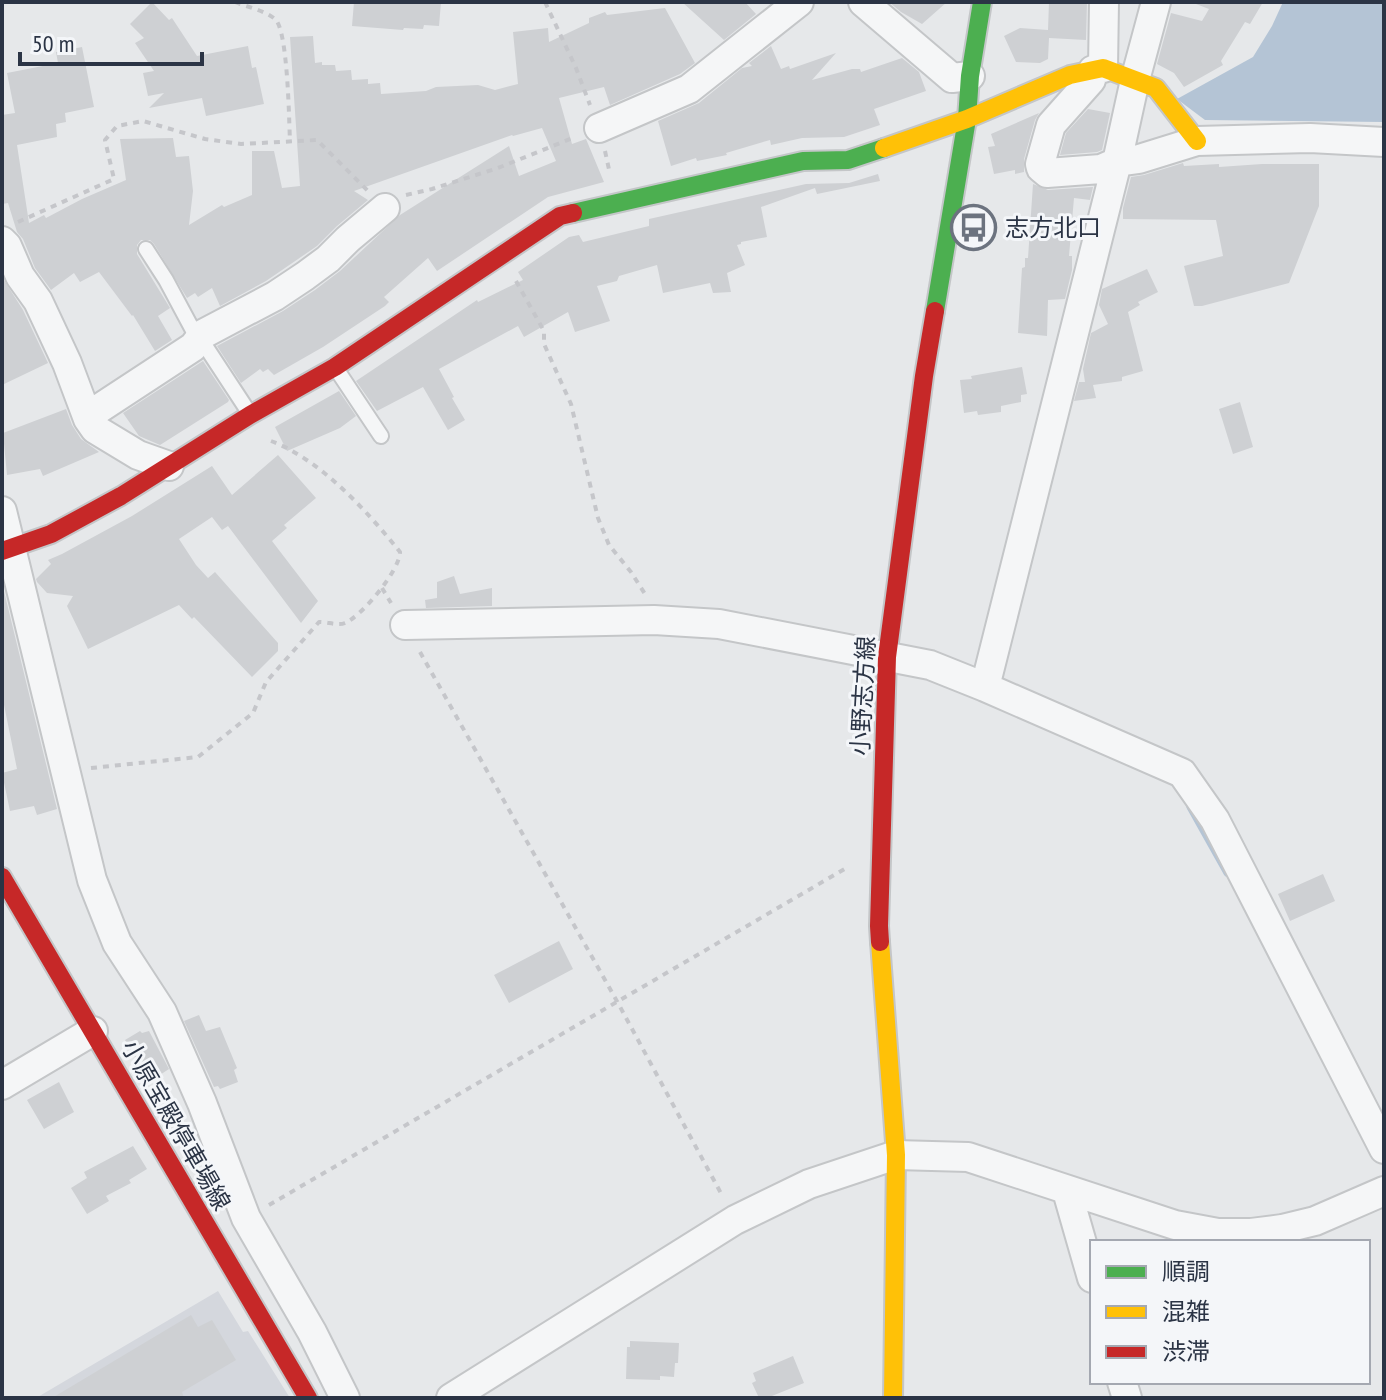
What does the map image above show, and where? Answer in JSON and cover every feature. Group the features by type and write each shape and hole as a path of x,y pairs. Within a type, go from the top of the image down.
{"main road":[{"name":"小野志方線","path":"893,1398 896,1155 879,926 887,657 924,376 967,119 970,76 982,2"},
{"path":"6,550 51,534 121,496 250,415 335,367 560,216 803,161 848,160 967,119 1070,75 1098,69 1156,88 1197,141"},
{"name":"小原宝殿停車場線","path":"2,877 308,1398"}],"street":[{"path":"599,128 689,89 799,2"},
{"path":"863,2 952,78 970,76"},
{"path":"1104,2 1098,69 1051,125 1040,164 1047,173 1101,169 1197,141 1310,138 1384,142"},
{"path":"985,687 1156,2"},
{"path":"88,419 193,347 207,331 275,296 305,276 385,208"},
{"path":"5,234 20,276 38,301 67,363 88,419 99,432 138,455 169,466"},
{"path":"2,511 6,550 92,880 117,943 162,1012 202,1103 246,1218 312,1332 345,1398"},
{"path":"405,625 654,620 719,624 930,665 1182,773 1215,820 1384,1149"},
{"path":"2,1085 93,1031"},
{"path":"451,1398 735,1220 809,1184 896,1155 968,1157 1175,1225 1218,1233 1251,1233 1315,1221 1384,1191"},
{"path":"1067,1191 1090,1271"}],"lane":[{"path":"146,249 196,336 250,415"},
{"path":"335,367 381,436"}],"path":[{"path":"235,2 268,14 281,26 290,142"},
{"path":"545,2 576,68 599,128 617,204"},
{"path":"5,234 114,179 105,140 117,126 143,121 205,139 241,144 317,140 385,208 409,193 498,168 599,128"},
{"path":"501,255 544,331 544,344 571,404 598,518 609,545 647,597 654,620"},
{"path":"66,771 198,757 253,713 266,682 319,622 340,625 348,622 382,588 396,568 400,552 353,499 289,448 269,440"},
{"path":"382,588 618,1003 735,1220"},
{"path":"246,1218 849,867 859,864 881,868"}],"shaded area":[{"path":"218,1291 243,1332 248,1331 290,1398 36,1398"}],"water":[{"path":"1283,2 1384,2 1384,122 1205,120 1177,99 1253,57"}],"building":[{"path":"152,2 169,20 172,18 197,56 248,46 264,104 206,116 202,98 149,108 164,93 148,96 143,73 154,71 135,43 144,38 130,24"},
{"path":"354,2 441,2 439,26 424,25 423,29 403,30 352,26"},
{"path":"682,2 745,2 756,14 724,40"},
{"path":"889,2 947,2 922,24"},
{"path":"1049,2 1087,2 1086,40 1049,38 1048,59 1040,63 1016,62 1004,36 1020,28 1048,30"},
{"path":"1196,2 1263,2 1250,24 1245,22 1221,61 1223,65 1184,87 1174,73 1157,64 1171,13 1202,21 1209,9"},
{"path":"665,8 695,63 680,74 610,105 604,87 559,98 572,144 586,139 604,182 548,197 437,271 428,258 384,297 389,302 385,306 274,375 268,369 263,372 260,369 241,383 217,346 315,290 400,215 509,146 519,176 556,161 542,128 512,135 354,191 368,200 317,246 266,281 220,306 212,288 198,297 195,293 187,298 154,244 150,240 141,240 137,245 137,254 170,308 158,316 172,340 155,351 133,315 99,272 80,282 74,273 51,290 35,268 17,232 8,203 2,204 2,115 15,113 7,73 58,63 56,52 82,47 94,107 65,113 66,122 56,124 57,137 17,145 29,223 126,180 120,139 173,138 176,157 189,156 193,191 189,225 222,205 224,207 252,195 252,151 274,151 282,188 300,186 290,37 313,36 315,63 335,65 336,71 351,70 352,80 368,79 368,84 380,83 381,94 478,85 495,90 518,84 513,32 548,28 549,42 605,12 607,15"},
{"path":"771,46 781,69 789,66 790,69 836,53 812,80 852,69 860,69 861,72 902,58 919,72 926,91 874,109 880,125 844,137 802,138 771,145 770,140 727,155 697,161 696,158 671,166 658,121 699,103 742,68 752,66 749,63"},
{"path":"1088,109 1110,113 1102,150 1060,155 1066,133"},
{"path":"1039,113 1024,159 1024,172 1015,174 1015,170 994,174 988,147 995,146 991,134"},
{"path":"1183,163 1184,166 1219,164 1219,167 1319,164 1319,206 1289,283 1194,306 1184,266 1223,256 1216,220 1123,219 1131,177"},
{"path":"878,174 880,181 817,194 815,188 761,207 767,237 737,245 745,265 727,273 731,292 713,293 710,283 663,293 657,265 597,286 610,321 575,332 568,312 524,337 518,326 439,369 465,420 448,430 423,387 377,411 356,381 477,300 523,280 518,272 569,237 579,235 583,242 649,226 649,219 806,184 849,183"},
{"path":"1033,184 1048,190 1093,187 1090,200 1074,198 1069,256 1072,256 1072,270 1065,299 1048,300 1047,336 1018,333 1022,268 1025,267 1025,258 1028,258"},
{"path":"1147,269 1158,292 1138,302 1140,305 1128,312 1143,371 1122,377 1122,381 1093,385 1096,398 1074,401 1079,382 1085,382 1083,369 1091,333 1108,324 1099,305 1102,289"},
{"path":"2,277 23,310 48,363 2,385"},
{"path":"203,361 228,402 160,445 139,436 123,413"},
{"path":"1022,367 1027,394 1021,395 1021,402 1001,406 1001,412 964,413 960,380"},
{"path":"339,391 356,416 340,428 287,451 275,427"},
{"path":"1240,402 1253,447 1233,454 1219,409"},
{"path":"66,409 81,439 99,452 43,476 40,469 7,475 3,433"},
{"path":"278,455 316,498 284,525 287,528 272,541 318,601 301,623 228,526 222,530 212,517 179,539 208,578 215,572 278,643 278,651 252,677 179,605 88,649 67,606 73,596 47,593 37,582 36,579 51,564 48,560 132,516 212,466 232,495"},
{"path":"454,576 460,594 492,588 492,606 426,608 425,600 437,598 437,582"},
{"path":"2,583 57,809 37,815 34,806 10,811 2,773 17,769 2,695"},
{"path":"1323,874 1335,901 1290,921 1278,894"},
{"path":"559,941 573,969 509,1003 494,975"},
{"path":"199,1015 206,1031 220,1027 237,1068 234,1070 238,1082 220,1089 214,1087 184,1021"},
{"path":"140,1031 149,1031 169,1069 149,1082 125,1040"},
{"path":"59,1082 74,1112 44,1129 27,1100"},
{"path":"133,1146 147,1169 129,1180 131,1183 106,1196 109,1201 87,1214 71,1188 87,1178 84,1172"},
{"path":"191,1315 198,1327 212,1320 236,1360 182,1392 184,1398 52,1398"},
{"path":"630,1341 679,1343 674,1377 660,1376 660,1380 626,1379"},
{"path":"793,1356 804,1383 767,1398 759,1398 752,1383 756,1381 753,1373"}],"waterway":[{"path":"1190,807 1227,873"}],"traffic: fast":[{"path":"935,311 967,119 970,76 982,2"},
{"path":"573,213 803,161 848,160 884,148"}],"traffic: slow":[{"path":"884,148 967,119 1070,75 1103,68 1156,88 1197,141"},
{"path":"880,942 896,1155 893,1398"}],"traffic: jam":[{"path":"2,551 51,534 121,496 250,415 335,367 560,216 573,213"},
{"path":"880,942 887,657 935,311"},
{"path":"2,877 308,1398"}],"place":[{"name":"志方北口","path":"974,227"}]}
